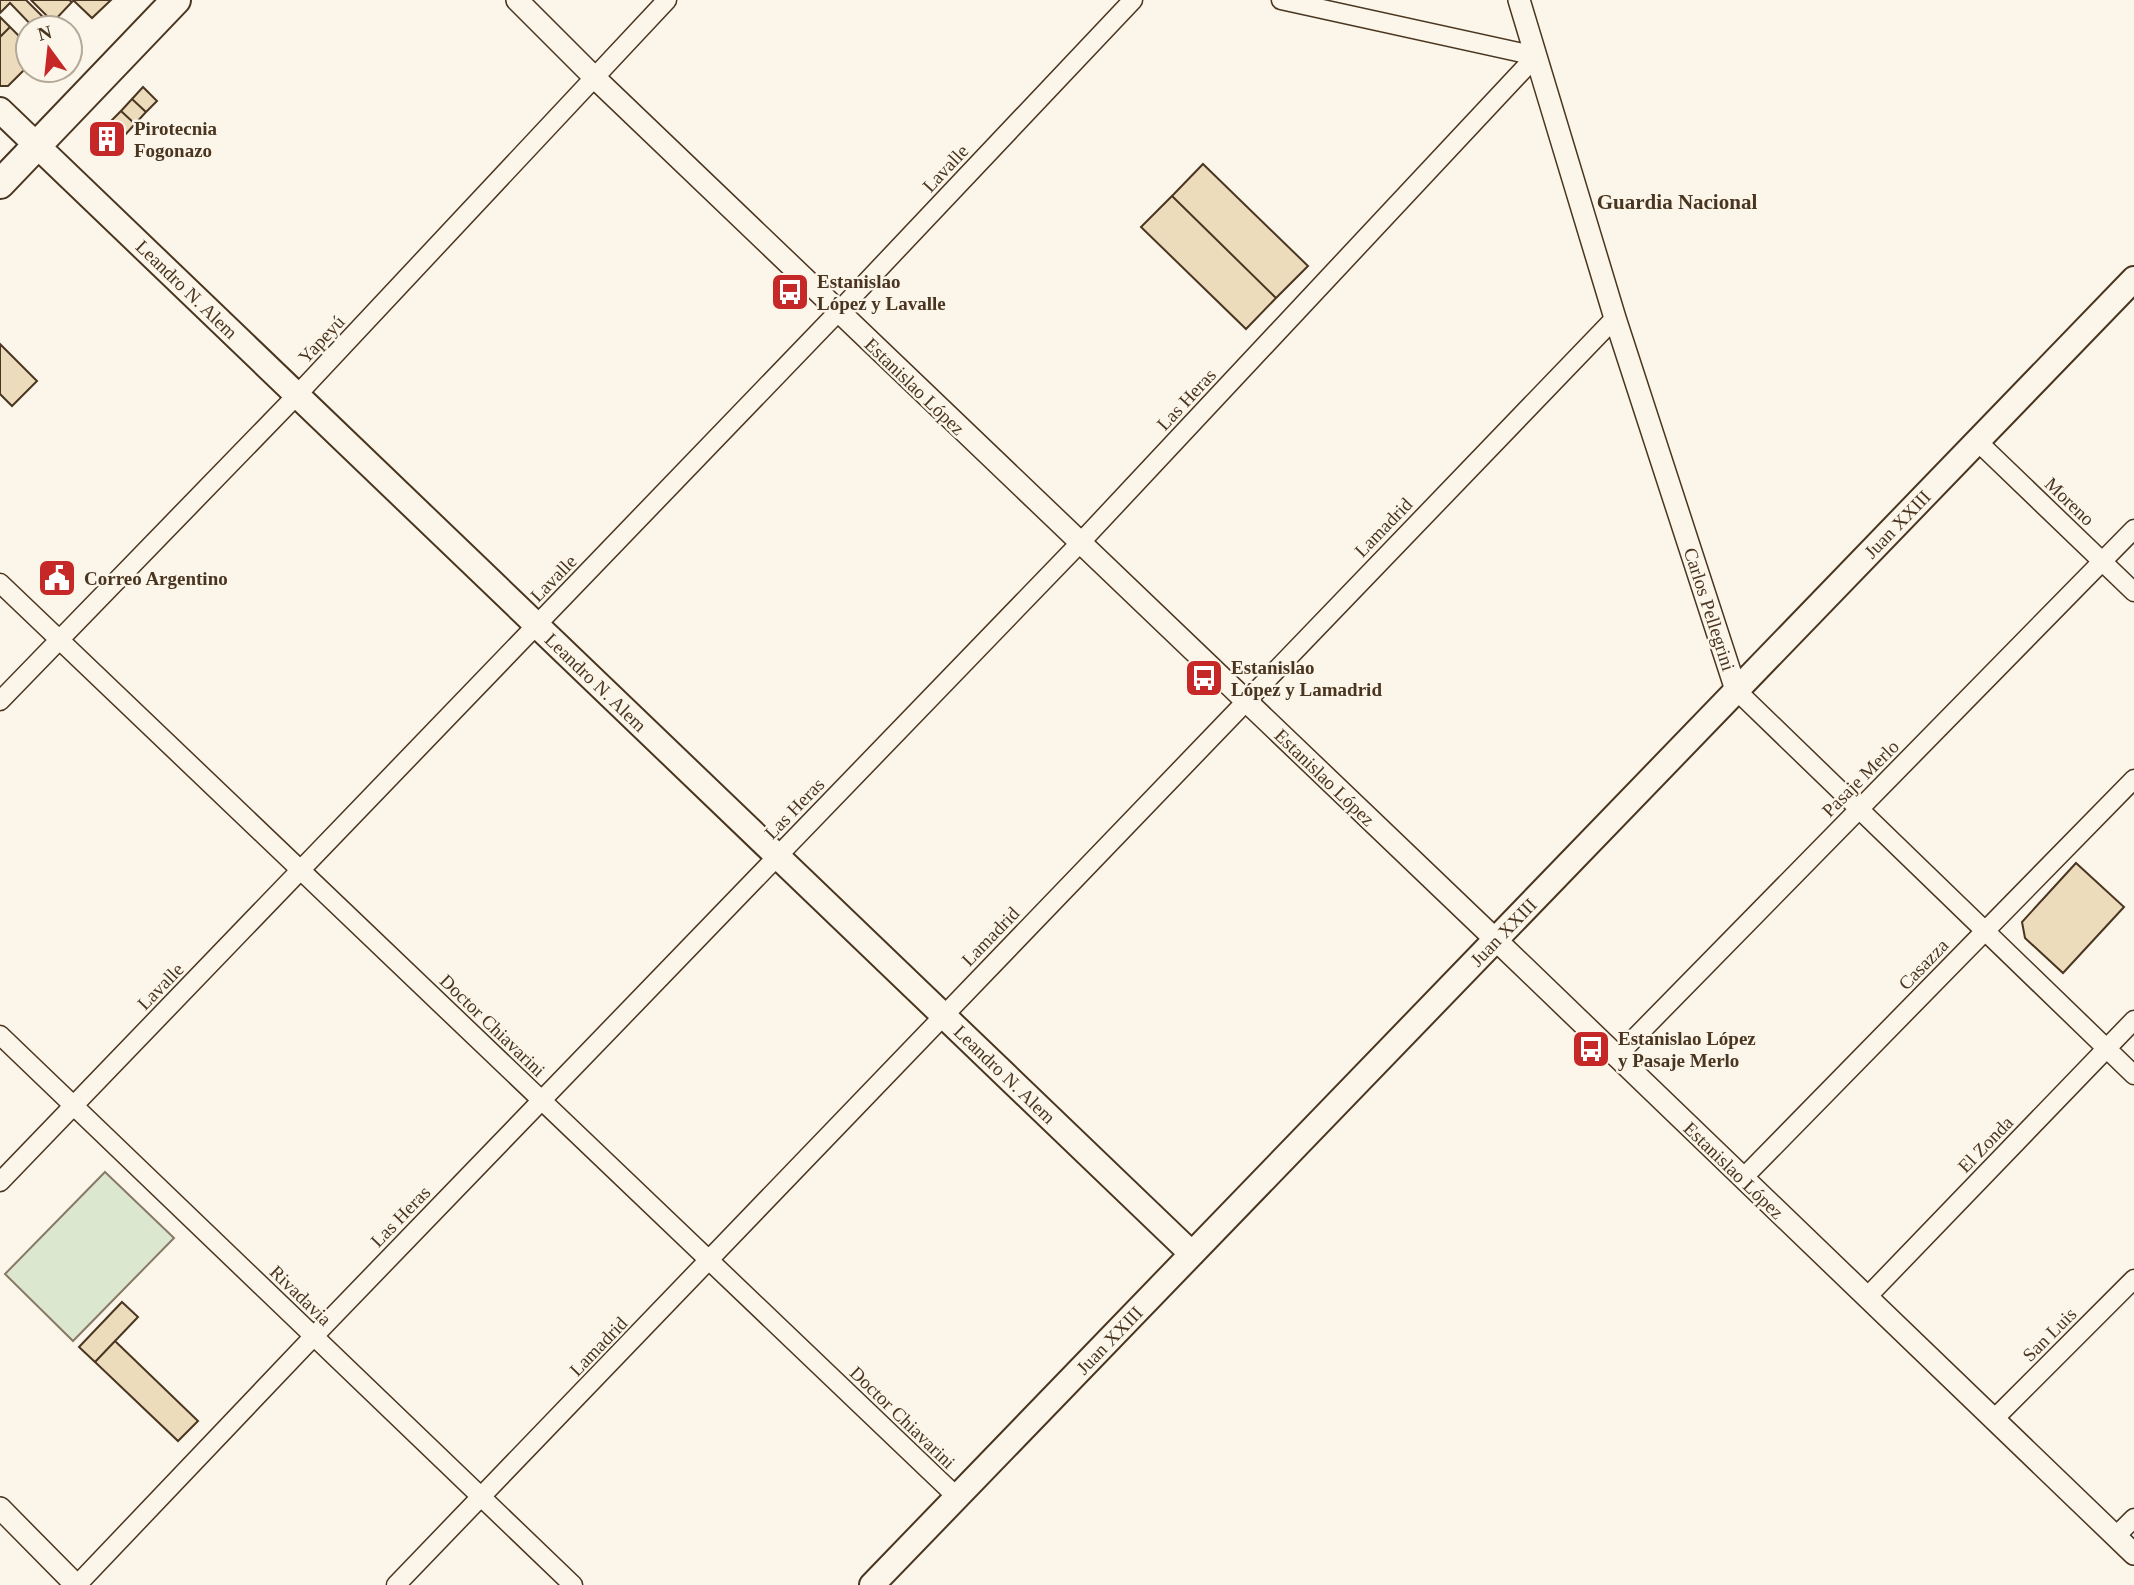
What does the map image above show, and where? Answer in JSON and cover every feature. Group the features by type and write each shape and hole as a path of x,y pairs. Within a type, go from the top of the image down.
{"main road":[{"path":"0,184 176,0"},
{"name":"Leandro N. Alem","path":"0,110 1192,1254"},
{"name":"Juan XXIII","path":"872,1585 2134,279"}],"street":[{"name":"Estanislao López","path":"517,0 838,312 1496,940 2134,1555"},
{"name":"Yapeyú","path":"0,701 297,395 667,0"},
{"name":"Lavalle","path":"0,1182 838,312 1133,0"},
{"path":"1281,0 1536,56"},
{"name":"Carlos Pellegrini","path":"1519,0 1615,317 1736,690 2134,1076"},
{"name":"Las Heras","path":"76,1585 1080,543 1536,56"},
{"name":"Lamadrid","path":"396,1585 1615,317"},
{"name":"Moreno","path":"1977,441 2134,592"},
{"name":"Pasaje Merlo","path":"1616,1057 2134,529"},
{"name":"Doctor Chiavarini","path":"0,583 957,1497"},
{"name":"Casazza","path":"1743,1178 2134,779"},
{"name":"El Zonda","path":"1867,1297 2134,1020"},
{"name":"Rivadavia","path":"0,1035 573,1585"},
{"name":"San Luis","path":"1994,1419 2134,1279"},
{"path":"0,1508 76,1585"},
{"path":"2116,1536 2134,1518"}],"green space":[{"path":"105,1172 174,1238 73,1341 5,1274"}],"building":[{"path":"0,0 26,0 40,14 21,14 10,3 0,13"},
{"path":"31,0 72,2 61,14 45,14"},
{"path":"73,0 111,0 92,18"},
{"path":"0,17 10,27 0,37"},
{"path":"10,27 14,31 14,80 8,86 0,86 0,37"},
{"path":"143,87 157,101 146,112 132,99"},
{"path":"132,99 146,112 135,124 121,111"},
{"path":"121,111 135,124 124,136 110,122"},
{"name":"Pirotecnia Fogonazo","path":"110,122 124,136 105,156 91,142"},
{"path":"1203,164 1308,266 1276,298 1172,196"},
{"path":"1172,196 1276,298 1246,329 1141,227"},
{"path":"0,344 37,381 12,406 0,394"},
{"path":"2076,863 2124,907 2063,973 2025,938 2022,922"},
{"path":"122,1302 138,1317 95,1362 79,1347"},
{"path":"115,1341 198,1421 178,1441 95,1362"}],"place":[{"name":"Pirotecnia Fogonazo","path":"107,139"},
{"name":"Estanislao López y Lavalle","path":"790,292"},
{"name":"Correo Argentino","path":"57,578"},
{"name":"Estanislao López y Lamadrid","path":"1204,678"},
{"name":"Estanislao López y Pasaje Merlo","path":"1591,1049"}],"district":[{"name":"Guardia Nacional","path":"1677,202"}]}
